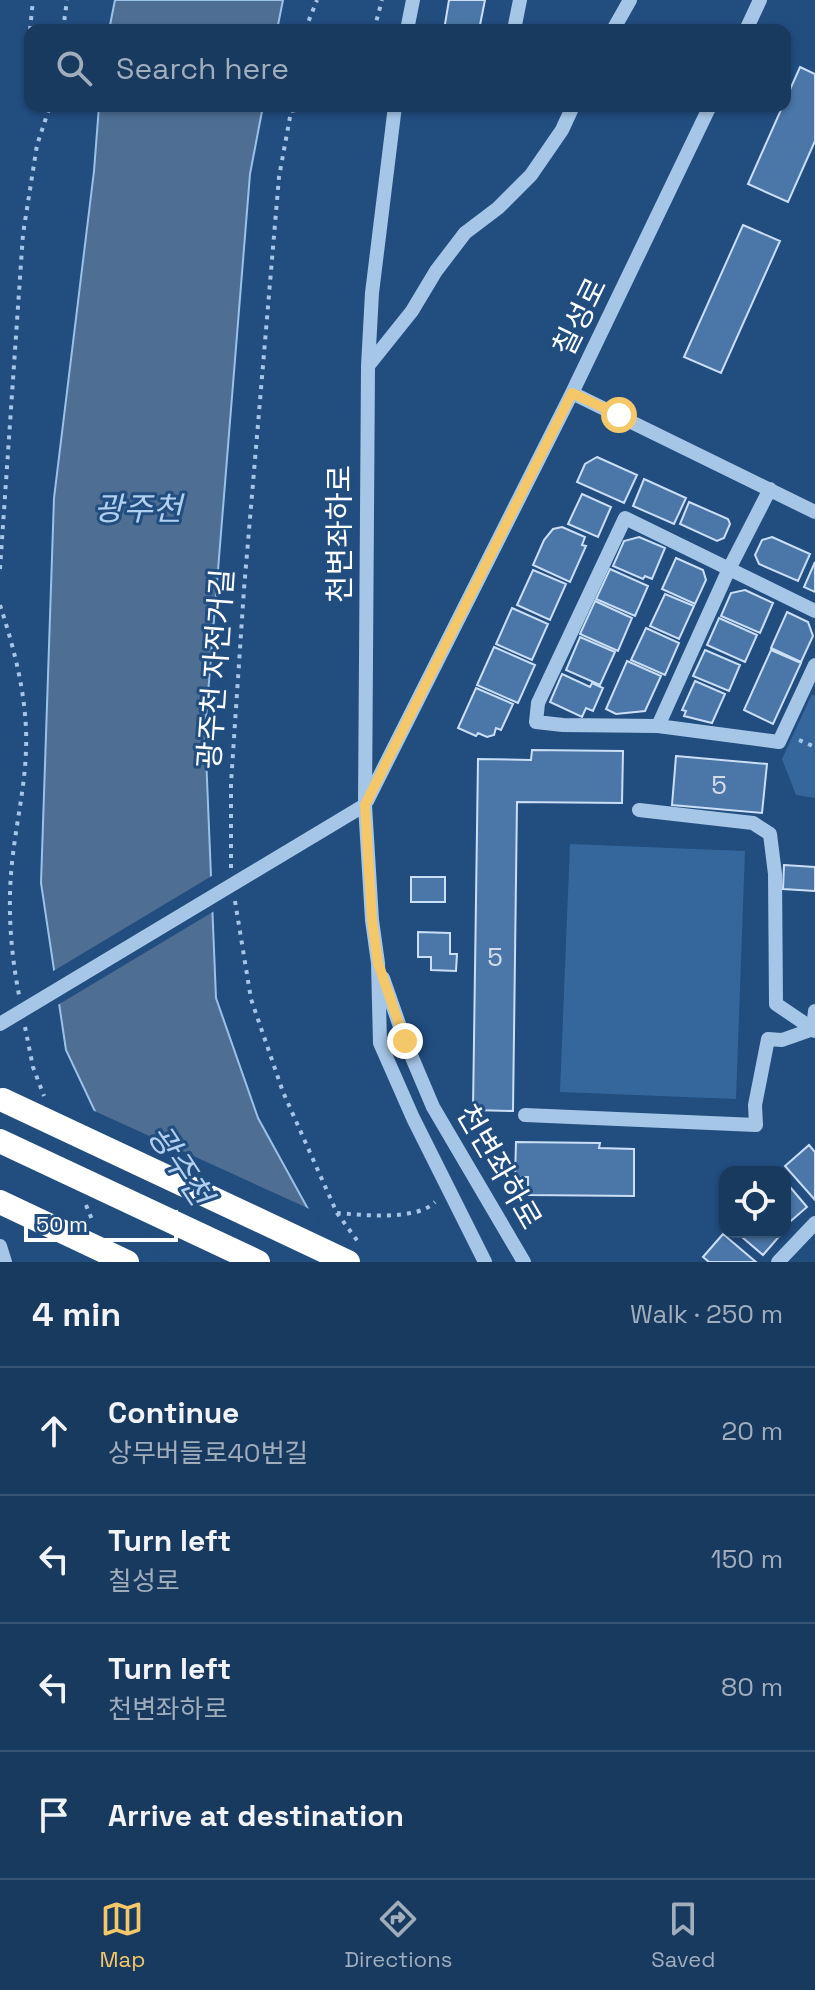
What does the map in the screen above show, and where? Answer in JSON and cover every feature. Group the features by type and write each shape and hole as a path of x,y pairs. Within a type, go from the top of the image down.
{"highway":[{"path":"3,1100 356,1256"},
{"path":"0,1141 258,1262"},
{"path":"0,1202 127,1262"}],"street":[{"path":"408,24 413,0"},
{"path":"515,24 520,0"},
{"path":"616,24 630,0"},
{"path":"749,24 760,0"},
{"name":"천변좌하로","path":"394,112 372,293 368,366 365,805 372,920 378,963 380,1043 413,1118 485,1262"},
{"path":"368,366 412,311 436,271 465,233 498,208 531,175 562,130 570,112"},
{"name":"칠성로","path":"365,805 572,393 707,112"},
{"path":"572,393 815,512"},
{"path":"658,726 729,569 770,489"},
{"path":"815,611 625,518 538,703 536,722 658,726 779,742 815,665"},
{"path":"0,1024 365,805"},
{"path":"639,810 753,823 770,834 775,874 776,1004 814,1030"},
{"name":"천변좌하로","path":"378,963 405,1041 433,1107 524,1262"},
{"path":"814,1030 815,1011"},
{"path":"525,1115 756,1125 755,1105 768,1039 782,1040 814,1030"},
{"path":"783,1261 815,1223"},
{"path":"0,1246 5,1262"}],"path":[{"path":"31,24 33,0"},
{"path":"64,24 67,0"},
{"path":"307,24 317,0"},
{"path":"376,24 382,0"},
{"path":"0,569 23,234 37,145 48,112"},
{"name":"광주천 자전거길","path":"233,882 230,855 231,783 244,589 278,193 291,112"},
{"path":"0,605 15,650 23,697 26,749 9,899 10,949 22,1008"},
{"path":"234,895 251,999 283,1092 356,1256"},
{"path":"24,1022 33,1067 49,1109"},
{"path":"337,1213 374,1216 428,1210 449,1187"},
{"path":"82,1192 98,1234"}],"shaded area":[{"path":"812,694 815,696 815,798 796,795 782,759"},
{"path":"570,844 745,851 736,1099 560,1092"}],"water":[{"path":"115,0 283,0 278,24 110,24"},
{"name":"광주천","path":"99,112 262,112 250,174 205,731 216,998 258,1118 335,1258 166,1262 66,1050 41,883 54,498"}],"pier":[{"path":"215,874 216,910 56,1006 50,973"},
{"path":"90,1109 314,1211 341,1262 162,1262"}],"building":[{"path":"449,0 485,0 480,24 445,24"},
{"path":"800,67 815,74 815,141 788,202 748,184 780,112 791,112 791,87"},
{"path":"743,225 780,241 721,373 684,357"},
{"path":"597,457 637,475 624,503 577,482 585,464"},
{"path":"644,479 686,498 674,524 633,506"},
{"path":"582,494 611,507 598,537 568,524"},
{"path":"689,502 728,519 730,524 724,538 717,541 680,524"},
{"path":"562,527 585,537 582,545 586,546 570,582 533,565 544,540 553,529"},
{"path":"639,537 665,548 652,579 645,576 643,579 613,566 624,541"},
{"path":"772,537 810,554 798,581 759,564 755,555 762,540"},
{"path":"676,558 703,570 706,580 695,604 662,589"},
{"path":"815,562 815,592 804,587"},
{"path":"610,569 648,586 635,616 596,599"},
{"path":"533,570 566,584 550,620 517,605"},
{"path":"745,590 773,603 760,633 721,616 731,593"},
{"path":"665,594 694,606 679,639 650,626"},
{"path":"595,601 632,618 618,651 580,634"},
{"path":"512,608 548,624 532,660 496,644"},
{"path":"787,612 808,622 813,636 801,662 771,648"},
{"path":"719,618 757,635 745,662 707,645"},
{"path":"646,628 679,643 665,675 631,660"},
{"path":"580,637 615,652 600,685 566,670"},
{"path":"494,647 535,665 518,703 477,685"},
{"path":"705,650 740,665 729,691 693,676"},
{"path":"771,650 801,663 773,724 744,710"},
{"path":"627,661 661,676 645,711 616,714 606,709"},
{"path":"562,674 590,687 592,683 603,688 593,711 586,708 582,717 550,702"},
{"path":"695,681 725,694 712,723 684,716 686,711 682,710"},
{"path":"476,688 513,704 501,730 496,728 494,735 487,737 478,733 476,736 458,728"},
{"path":"532,750 623,751 622,803 517,802 513,1111 473,1110 478,759 531,760"},
{"path":"676,756 767,764 762,813 672,805"},
{"path":"784,865 815,867 815,891 783,889"},
{"path":"411,877 445,877 445,902 411,902"},
{"path":"418,932 450,933 450,954 457,954 456,971 431,970 431,957 418,957"},
{"path":"516,1142 600,1143 599,1148 634,1149 634,1196 528,1195 528,1177 515,1177"},
{"path":"809,1145 815,1152 815,1200 791,1173 791,1166 785,1166"},
{"path":"791,1188 807,1207 791,1221"},
{"path":"720,1238 728,1238 756,1262 709,1262 703,1257"},
{"path":"743,1238 778,1238 763,1255"}],"route":[{"path":"405,1041 378,963 372,920 365,805 572,393 619,415"}]}
